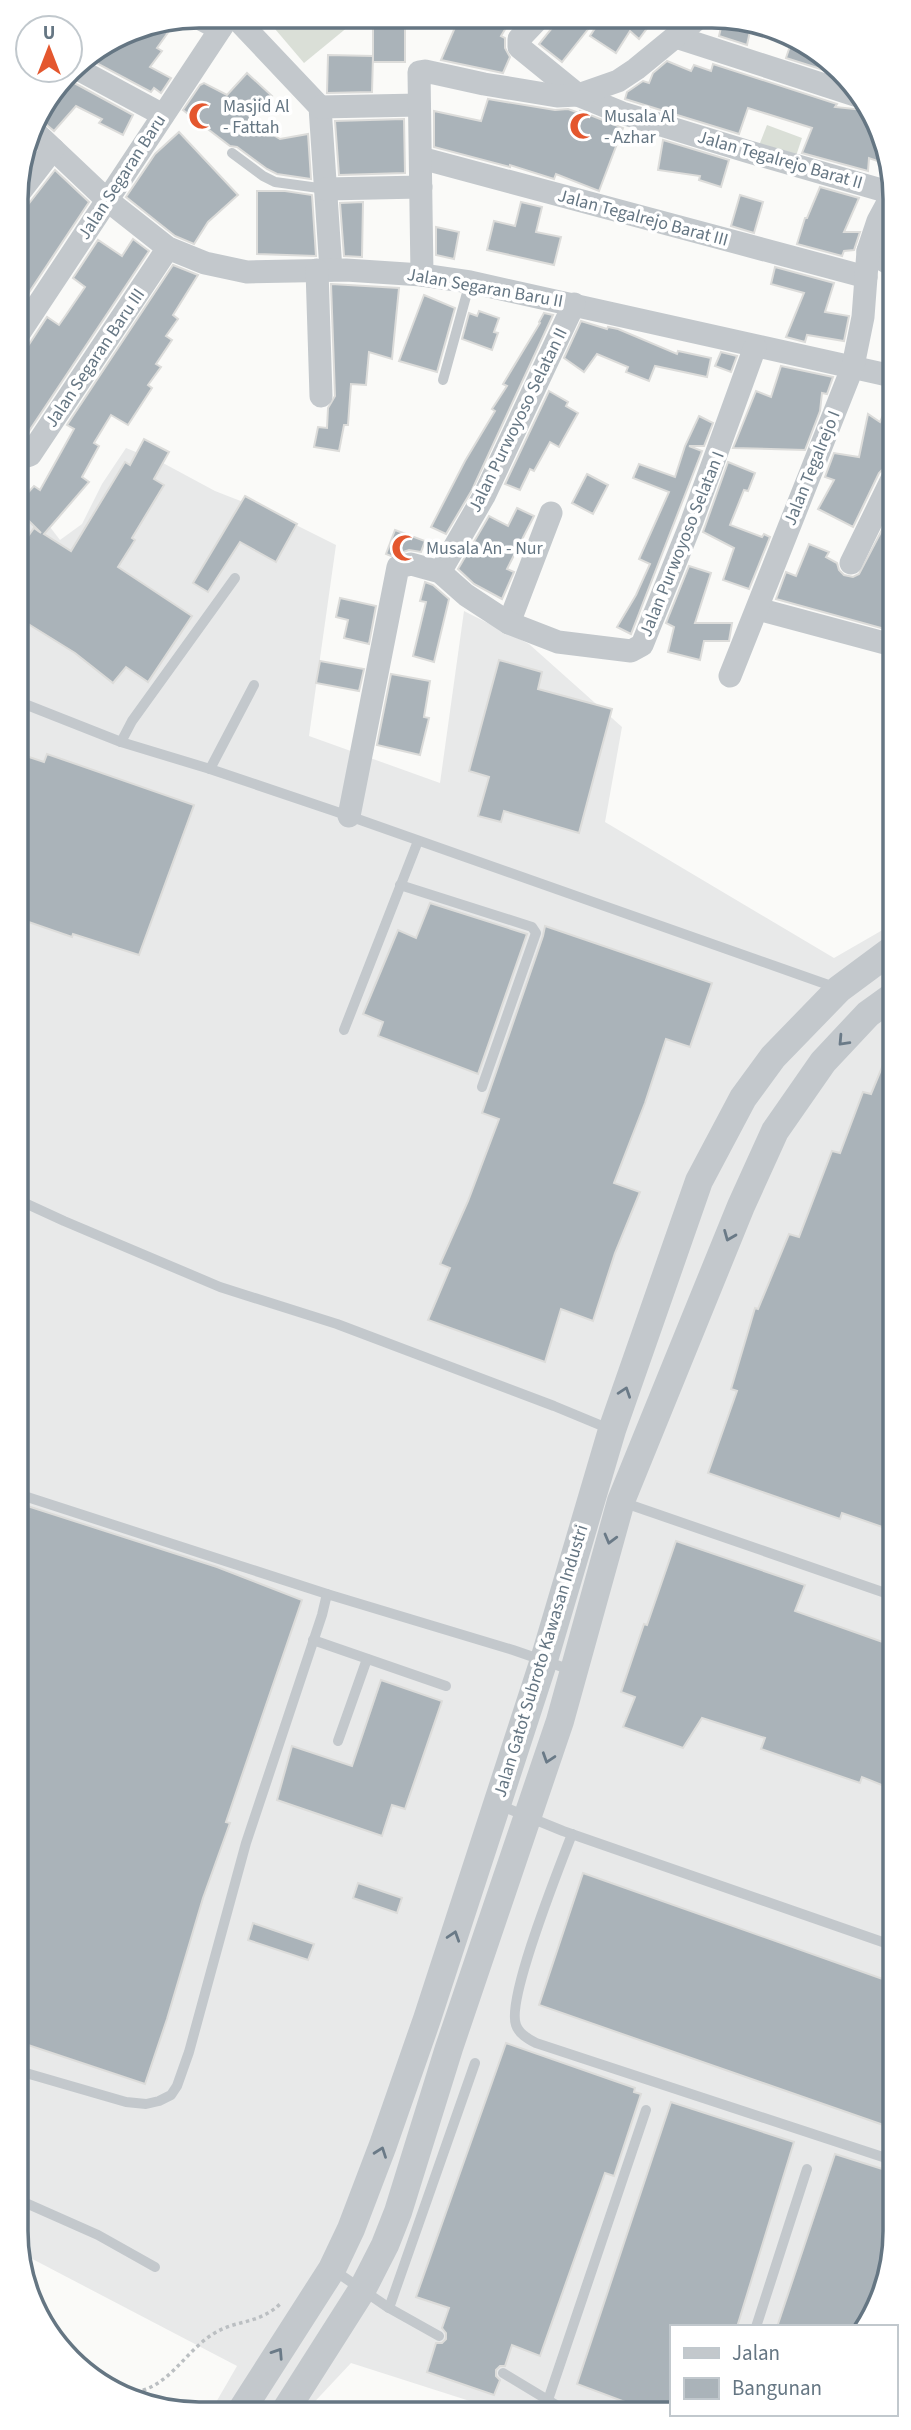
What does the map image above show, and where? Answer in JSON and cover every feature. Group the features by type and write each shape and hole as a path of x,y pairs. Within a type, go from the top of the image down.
{"street":[{"name":"Jalan Segaran Baru","path":"28,320 222,28"},
{"path":"236,28 320,107 326,189 321,396"},
{"path":"529,28 519,39 519,47 578,95 618,81 686,28"},
{"path":"676,37 845,92"},
{"name":"Jalan Tegalrejo Barat II","path":"419,105 418,74 425,71 557,96 578,95 622,113 883,191"},
{"path":"84,73 163,115"},
{"path":"320,107 419,105 422,275"},
{"name":"Jalan Segaran Baru II","path":"40,137 107,200 168,248 205,263 247,272 324,270 422,275 471,282 853,366"},
{"path":"29,181 53,149"},
{"name":"Jalan Tegalrejo Barat III","path":"421,158 866,277"},
{"path":"326,189 421,187"},
{"name":"Jalan Tegalrejo I","path":"730,676 853,366 862,324 868,251 883,215"},
{"name":"Jalan Segaran Baru III","path":"28,455 168,248"},
{"path":"868,251 883,260"},
{"name":"Jalan Purwoyoso Selatan II","path":"440,572 484,496 573,304"},
{"name":"Jalan Purwoyoso Selatan I","path":"349,816 396,573 403,564 440,572 466,595 509,623 558,642 631,650 642,645 692,521 755,346"},
{"path":"853,366 883,374"},
{"path":"850,563 883,497"},
{"path":"509,623 551,513"},
{"path":"758,609 883,643"},
{"name":"Jalan Gatot Subroto Kawasan Industri","path":"291,2402 362,2290 398,2212 449,2048 560,1721 574,1671 607,1496 612,1430 699,1181 743,1098 773,1057 839,989 883,956"},
{"name":"Jalan Gatot Subroto Kawasan Industri","path":"247,2402 332,2269 351,2229 427,2018 544,1660 607,1496 775,1132 823,1062 868,1014 883,1003"}],"lane":[{"path":"232,153 262,176 275,182 326,189"},
{"path":"443,380 471,282"},
{"path":"121,742 132,721 235,578"},
{"path":"209,769 254,685"},
{"path":"28,705 121,742 349,816 839,989"},
{"path":"344,1030 418,841"},
{"path":"400,885 532,927 536,933 482,1087"},
{"path":"28,1204 220,1287 337,1324 612,1430"},
{"path":"607,1496 883,1591"},
{"path":"28,1497 574,1671"},
{"path":"28,2073 146,2104 171,2095 177,2086 189,2052 246,1843 327,1594"},
{"path":"313,1640 446,1686"},
{"path":"338,1741 367,1659"},
{"path":"496,1804 572,1834 883,1942"},
{"path":"572,1834 526,1962 514,2009 516,2026 525,2037 536,2043 883,2157"},
{"path":"388,2308 475,2063"},
{"path":"548,2400 646,2110"},
{"path":"757,2325 807,2169"},
{"path":"28,2204 98,2235 155,2267"},
{"path":"332,2269 388,2308 439,2336"},
{"path":"503,2373 551,2402"}],"path":[{"path":"139,2391 151,2388 168,2377 212,2334 269,2314 288,2295"}],"shaded area":[{"path":"274,28 347,28 304,63"},
{"path":"767,125 802,138 794,162 758,148"},
{"path":"126,448 163,463 215,491 274,514 336,545 309,736 440,783 464,611 529,644 622,727 605,822 834,958 883,930 883,2242 880,2264 870,2296 854,2325 670,2325 670,2402 473,2402 351,2363 314,2402 216,2402 237,2366 30,2258 28,505 40,514 60,540 82,524 102,484"}],"building":[{"path":"373,28 405,28 405,62 373,62"},
{"path":"455,28 506,28 501,36 505,38 505,48 510,57 503,73 441,60"},
{"path":"552,28 589,28 562,62 539,44"},
{"path":"595,28 647,28 639,39 630,31 616,53 590,36"},
{"path":"721,28 750,32 747,45 719,36"},
{"path":"169,31 157,48 162,51 150,67 171,78 161,93 154,88 151,92 96,63 134,41"},
{"path":"790,47 824,70 786,58"},
{"path":"328,55 373,56 372,92 327,93"},
{"path":"667,61 691,71 694,65 711,71 713,64 837,104 835,107 857,109 870,134 879,161 869,158 868,171 802,153 812,128 748,108 739,134 625,99 627,92 643,81 649,83 653,73"},
{"path":"247,73 272,96 249,120 280,139 308,134 311,179 277,174 267,169 237,147 230,146 183,110 200,85 204,83 227,95"},
{"path":"72,84 133,115 123,135 99,123 102,119 76,106 54,131 46,124"},
{"path":"488,99 555,110 580,111 623,128 599,191 556,174 554,179 510,165 434,147 434,111 481,121"},
{"path":"404,119 405,173 339,175 335,121"},
{"path":"179,132 238,195 208,222 194,244 175,236 126,197 155,154"},
{"path":"663,140 729,160 721,187 699,180 700,176 658,170"},
{"path":"55,170 89,202 28,294 28,205"},
{"path":"820,187 859,198 844,232 860,232 854,250 844,251 842,256 797,244 805,218"},
{"path":"257,191 312,195 316,256 257,254"},
{"path":"740,195 763,202 754,233 731,226"},
{"path":"363,202 362,257 344,256 340,203"},
{"path":"521,202 542,207 536,232 561,237 554,265 487,250 494,221 515,226"},
{"path":"436,227 459,232 454,259 436,255"},
{"path":"133,239 149,251 28,432 28,346 47,317 59,325 85,287 73,278 98,240 122,256"},
{"path":"173,265 198,275 173,315 178,319 166,336 172,340 156,364 161,367 148,385 152,388 128,425 111,415 94,443 99,446 82,477 89,482 44,534 71,551 125,462 130,465 144,439 169,452 154,479 164,485 118,567 192,616 148,682 126,667 113,683 75,653 28,624 28,536 34,528 41,533 28,520 28,493 34,486 40,490 74,429 67,425"},
{"path":"775,267 834,283 825,312 849,316 844,341 807,335 805,342 786,337 804,293 771,284"},
{"path":"331,284 399,288 392,359 369,352 366,385 351,384 348,425 344,425 339,451 314,447 318,427 327,428 328,408 335,396"},
{"path":"424,295 455,308 437,372 399,361"},
{"path":"479,311 499,318 494,332 498,333 492,350 462,339 469,313 477,316"},
{"path":"544,313 553,315 472,490 446,534 431,527 465,461 495,411 492,409 507,386 503,384"},
{"path":"581,321 607,329 618,329 677,354 678,351 711,358 707,377 655,366 649,381 626,372 628,367 597,354 584,372 564,358"},
{"path":"721,352 737,356 731,372 715,366"},
{"path":"781,366 833,377 827,394 822,393 820,411 805,450 733,448 756,391 771,397"},
{"path":"549,391 568,402 566,406 578,413 559,447 550,442 534,471 530,469 520,490 505,484"},
{"path":"868,414 880,422 883,416 883,469 853,527 818,509 834,480 825,477 834,453 859,457"},
{"path":"699,416 713,423 704,446 689,446 702,451 631,634 617,627 650,564 639,559 669,492 633,478 639,464 675,477"},
{"path":"728,462 755,473 748,491 744,490 730,525 762,537 764,534 770,537 749,589 723,580 734,548 703,532"},
{"path":"587,474 608,485 593,514 572,503"},
{"path":"245,496 297,524 276,562 240,542 208,592 193,583"},
{"path":"517,508 534,516 507,569 514,572 502,599 474,584 458,569 489,516 508,526"},
{"path":"883,528 883,629 776,599 786,572 796,576 809,544 829,552 826,557 837,563 844,575 853,577 859,574"},
{"name":"Musala An - Nur","path":"395,530 425,541 421,552 409,550 391,556 386,554"},
{"path":"689,566 711,573 695,623 732,623 729,641 704,641 700,660 668,652 674,627 666,623"},
{"path":"425,582 433,585 449,599 434,662 413,656 426,602 420,601"},
{"path":"340,598 376,606 369,644 344,638 348,620 336,617"},
{"path":"499,660 542,672 538,689 612,709 579,833 504,811 501,822 478,816 489,777 469,771"},
{"path":"320,661 364,669 359,691 316,683"},
{"path":"391,674 430,681 424,717 429,718 420,755 377,745"},
{"path":"47,754 194,805 139,955 73,934 72,937 28,922 28,757 44,762"},
{"path":"430,903 527,934 478,1074 378,1036 383,1022 363,1014 398,930 416,938"},
{"path":"545,926 712,983 690,1047 666,1039 614,1183 640,1192 615,1253 593,1321 561,1309 545,1362 428,1320 450,1268 440,1264 468,1201 499,1119 482,1113"},
{"path":"883,1065 883,1527 842,1513 840,1519 708,1473 737,1391 731,1389 755,1308 758,1309 789,1234 799,1237 832,1151 840,1153 863,1092 871,1094"},
{"path":"28,1506 217,1567 302,1600 226,1822 230,1823 203,1898 145,2084 28,2045"},
{"path":"676,1541 805,1585 795,1611 883,1642 883,1786 862,1777 860,1783 761,1749 765,1738 702,1718 683,1748 623,1727 635,1697 621,1692 644,1624 647,1625"},
{"path":"381,1680 442,1701 405,1809 392,1805 382,1836 277,1800 292,1746 352,1766"},
{"path":"583,1873 883,1979 883,2125 539,2005"},
{"path":"358,1883 402,1898 397,1913 353,1898"},
{"path":"253,1923 314,1944 308,1960 248,1940"},
{"path":"506,2043 635,2088 634,2092 641,2094 614,2176 605,2173 540,2356 512,2345 505,2366 496,2370 496,2376 500,2380 494,2395 427,2372 436,2343 442,2343 446,2339 442,2328 449,2308 416,2297"},
{"path":"671,2102 794,2142 738,2325 670,2325 670,2402 625,2402 577,2384"},
{"path":"835,2154 883,2169 883,2242 880,2264 870,2296 854,2325 778,2325"}],"place":[{"name":"Masjid Al - Fattah","path":"202,116"},
{"name":"Musala Al - Azhar","path":"583,126"},
{"name":"Musala An - Nur","path":"405,548"}]}
